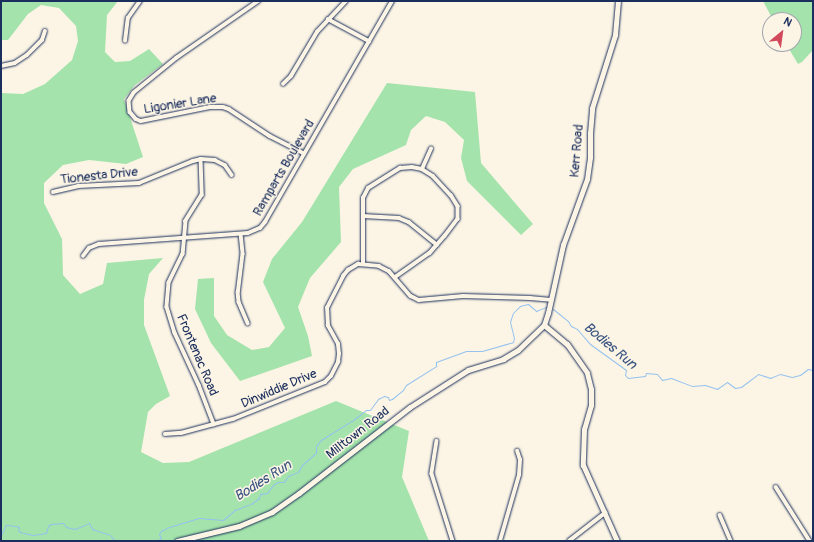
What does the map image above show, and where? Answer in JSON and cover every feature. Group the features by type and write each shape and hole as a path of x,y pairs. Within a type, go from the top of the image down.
{"street":[{"path":"125,41 128,18 140,1"},
{"name":"Ligonier Lane","path":"259,1 177,58 134,93 129,101 130,112 136,119 141,121 210,107 223,107 229,109 270,136 304,154"},
{"path":"283,84 291,76 317,32 328,18 346,1"},
{"name":"Ramparts Boulevard","path":"83,256 90,248 99,244 241,234 256,230 266,222 392,1"},
{"name":"Kerr Road","path":"544,325 563,246 587,179 590,163 592,108 615,35 618,1"},
{"path":"328,18 369,41"},
{"path":"1,66 15,63 27,54 42,40 45,30"},
{"path":"422,169 431,149"},
{"name":"Tionesta Drive","path":"53,192 78,186 139,183 193,160 201,159 215,160 225,165 232,175"},
{"name":"Frontenac Road","path":"201,159 202,195 188,216 183,254 169,283 167,307 175,333 199,385 214,424"},
{"path":"396,277 430,253 458,219 458,206 451,194 433,176 422,169 412,166 400,168 374,183 368,188 363,198 363,264 379,266 396,277 407,292 419,300 463,296 550,300"},
{"path":"363,216 399,218 414,226 437,245"},
{"path":"241,234 243,254 238,292 239,302 248,323"},
{"name":"Dinwiddie Drive","path":"165,434 181,433 254,412 325,382 331,376 338,362 339,354 338,344 328,326 327,308 348,270 358,264 363,264"},
{"path":"544,325 567,344 587,373 591,389 591,405 584,429 583,465 617,541"},
{"name":"Milltown Road","path":"177,541 239,526 272,512 299,493 410,407 468,370 503,359 518,350 544,325"},
{"path":"437,441 432,474 453,541"},
{"path":"500,541 519,475 520,460 517,451"},
{"path":"776,487 810,541"},
{"path":"569,541 605,513"},
{"path":"720,515 731,541"}],"green space":[{"path":"1,1 118,1 107,15 105,52 115,62 130,61 149,49 163,64 135,85 124,99 143,157 126,164 89,160 63,165 44,183 44,203 62,239 63,275 80,294 103,284 107,263 163,258 149,274 144,300 144,325 170,396 156,404 148,412 141,452 163,463 189,462 336,401 409,431 402,477 429,541 1,541 1,93 23,94 45,84 72,60 78,41 76,26 59,8 41,5 28,14 8,40 1,40"},
{"path":"763,1 813,1 813,50 802,62 798,64 791,52 802,52 802,12 769,12"},
{"path":"387,83 475,92 481,163 533,224 521,235 467,181 461,158 464,140 445,122 426,116 411,130 406,145 353,169 339,187 341,242 310,278 298,307 308,336 312,356 240,381 211,343 195,309 198,279 214,278 214,316 227,335 252,350 269,347 285,328 263,282 272,259 302,222"}],"waterway":[{"name":"Bodies Run","path":"157,541 161,538 159,534 161,531 169,527 199,518 223,520 235,510 251,504 259,498 260,494 267,493 273,485 278,482 284,482 288,476 298,472 302,465 316,453 316,446 321,440 352,421 366,410 370,410 378,399 384,396 388,397 389,400 392,399 403,390 406,385 436,366 436,362 466,351 482,351 513,342 514,338 510,322 513,313 520,306 528,304 536,311 546,307"},
{"name":"Bodies Run","path":"553,309 568,321 571,326 577,329 590,344 626,370 625,375 628,378 645,376 646,373 657,374 662,380 671,378 692,386 705,385 717,389 727,382 735,388 741,387 758,374 770,378 780,374 792,377 800,375 808,369 813,370"},
{"name":"Bodies Run","path":"1,535 6,525 19,527 18,530 20,532 33,535 46,533 48,526 51,524 63,523 66,527 75,529 89,523 92,529 110,535 115,541"}]}
